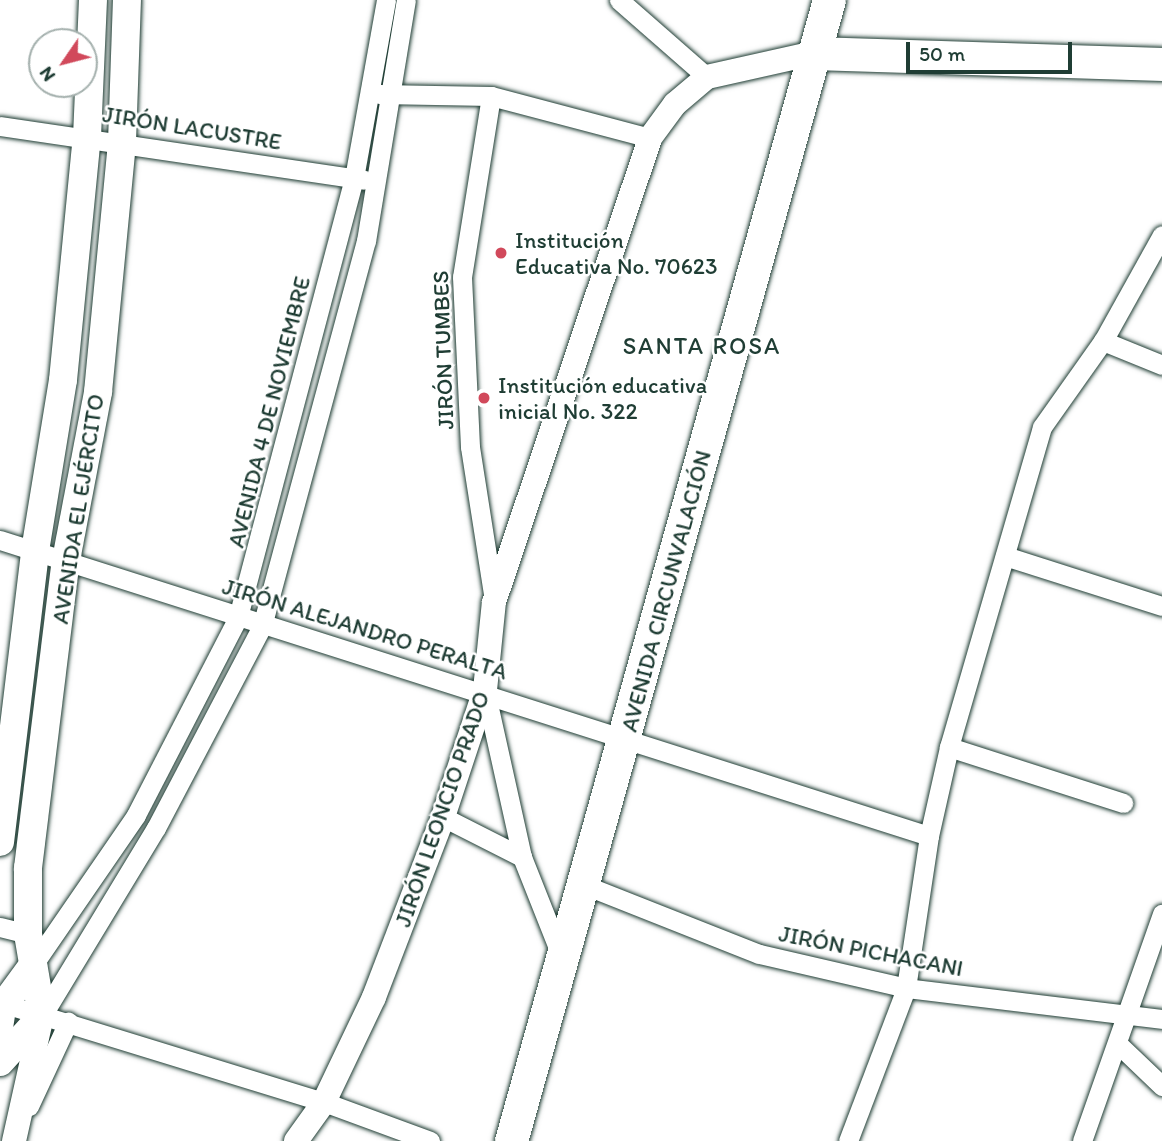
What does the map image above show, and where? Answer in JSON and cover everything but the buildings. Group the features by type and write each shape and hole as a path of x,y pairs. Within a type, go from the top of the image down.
{"highway":[{"name":"AVENIDA CIRCUNVALACIÓN","path":"511,1141 582,884 627,735 830,0"},
{"name":"JIRÓN LEONCIO PRADO","path":"814,53 1162,64"}],"main road":[{"name":"AVENIDA EL EJÉRCITO","path":"0,842 34,551 63,380 87,137 93,0"},
{"name":"AVENIDA EL EJÉRCITO","path":"55,1019 33,965 28,934 28,868 66,560 98,392 122,142 127,0"},
{"path":"3,1007 33,965"},
{"path":"0,975 3,1007"},
{"path":"0,1062 55,1019"}],"street":[{"name":"AVENIDA 4 DE NOVIEMBRE","path":"33,965 136,815 238,617 354,178 386,0"},
{"path":"17,1132 55,1019 262,626 366,241 406,0"},
{"path":"620,0 707,77"},
{"name":"JIRÓN LEONCIO PRADO","path":"296,1141 324,1102 374,997 443,817 485,690 494,602 650,138 675,104 707,77 814,53"},
{"path":"371,92 391,95 491,96 650,138"},
{"name":"JIRÓN TUMBES","path":"491,96 462,277 470,447 494,602"},
{"name":"JIRÓN LACUSTRE","path":"0,127 122,142 375,181"},
{"path":"848,1141 906,988 929,836 949,747 1042,428 1103,341 1162,235"},
{"path":"1103,341 1162,365"},
{"name":"JIRÓN ALEJANDRO PERALTA","path":"0,540 262,626 485,690 627,735 929,836"},
{"path":"1005,556 1162,606"},
{"path":"485,690 522,857 562,958"},
{"path":"949,747 1123,803"},
{"path":"136,815 156,828"},
{"path":"443,817 522,857"},
{"name":"JIRÓN PICHACANI","path":"582,884 759,954 906,988 1162,1019"},
{"path":"1082,1141 1162,914"},
{"path":"0,927 28,934"},
{"path":"0,1034 3,1007 55,1019 324,1102 430,1141"},
{"path":"1118,1044 1162,1086"}],"place":[{"name":"Institución Educativa No. 70623","path":"501,253"},
{"name":"Institución educativa inicial No. 322","path":"484,398"}],"district":[{"name":"SANTA ROSA","path":"702,346"}]}
